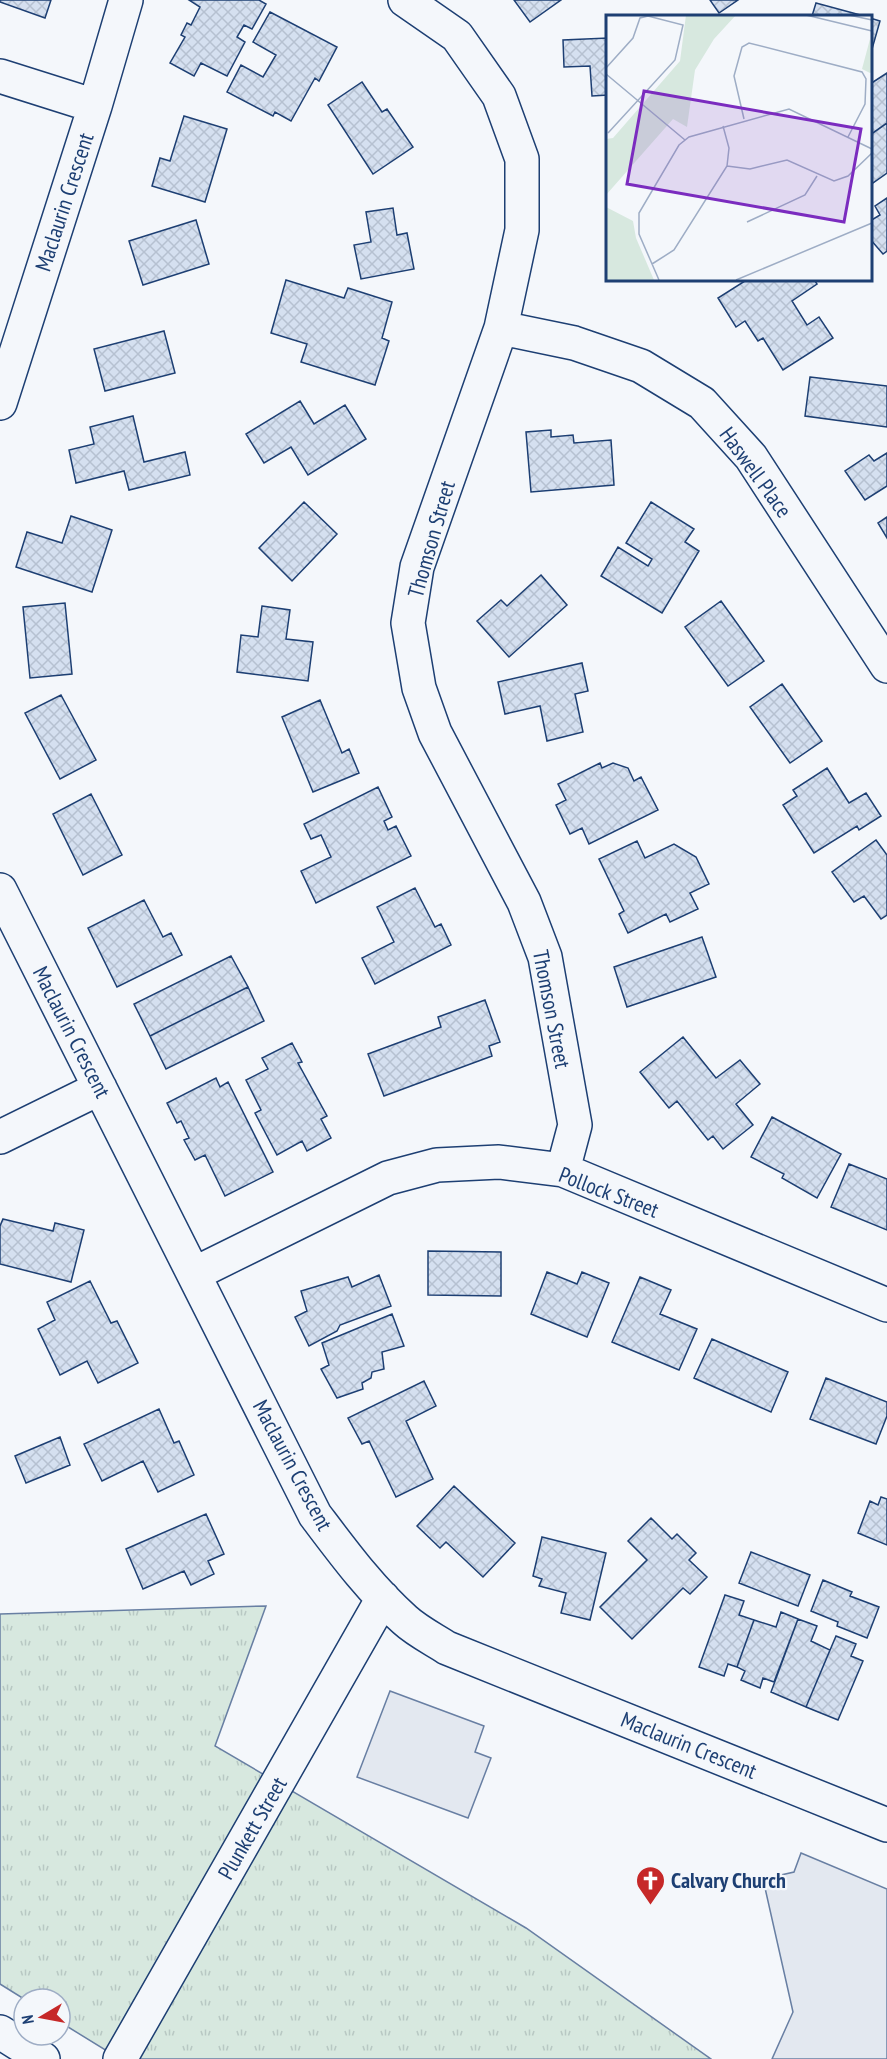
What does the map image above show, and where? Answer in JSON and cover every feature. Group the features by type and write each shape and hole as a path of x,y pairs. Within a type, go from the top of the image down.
{"street":[{"name":"Maclaurin Crescent","path":"0,403 95,106 126,0"},
{"name":"Thomson Street","path":"405,0 457,36 499,96 522,159 522,230 501,328 417,567 408,624 419,688 435,733 524,902 545,957 575,1125 563,1170"},
{"path":"0,76 95,106"},
{"name":"Haswell Place","path":"501,328 574,343 640,366 702,402 750,457 887,666"},
{"name":"Maclaurin Crescent","path":"0,890 315,1515 356,1570 406,1621 447,1648 887,1825"},
{"path":"0,1137 100,1088"},
{"name":"Pollock Street","path":"194,1274 388,1178 437,1165 499,1162 563,1170 887,1305"},
{"name":"Plunkett Street","path":"120,2059 383,1598"},
{"path":"0,2032 42,2059"}],"green space":[{"path":"266,1606 215,1746 526,1928 711,2059 120,2059 72,2029 72,1987 12,1987 12,1992 0,1984 0,1614"}],"shaded area":[{"path":"390,1691 484,1726 475,1752 491,1758 468,1818 357,1777"},
{"path":"801,1853 887,1889 887,2059 772,2059 793,2012 763,1879 794,1872"}],"building":[{"path":"0,0 51,0 45,18 0,2"},
{"path":"189,0 259,0 266,4 252,29 244,25 237,37 245,42 227,76 201,63 194,76 170,63 185,37 181,35 187,23 191,25 200,7"},
{"path":"514,0 561,0 530,22"},
{"path":"710,0 738,0 719,13"},
{"path":"816,3 860,15 812,15"},
{"path":"270,12 337,47 319,81 315,78 291,121 275,112 273,116 227,92 241,65 263,77 276,55 253,42"},
{"path":"872,19 880,21 872,49"},
{"path":"606,38 606,95 592,96 590,66 564,67 563,40"},
{"path":"887,73 887,123 872,134 872,83"},
{"path":"362,82 382,112 387,109 413,147 373,174 328,105"},
{"path":"184,116 227,129 205,202 152,186 160,158 170,161"},
{"path":"887,123 887,173 872,184 872,134"},
{"path":"887,198 887,251 883,254 872,241 872,220 880,215 875,206"},
{"path":"393,208 397,235 407,233 414,269 361,279 354,245 371,242 366,212"},
{"path":"196,220 209,264 143,285 129,241"},
{"path":"286,280 344,298 348,288 392,302 382,338 389,341 375,385 301,362 307,344 271,333"},
{"path":"746,280 815,280 817,284 792,301 807,325 819,317 833,338 783,370 763,338 758,341 745,321 736,327 718,298"},
{"path":"164,331 175,373 105,391 94,349"},
{"path":"810,377 887,386 887,427 805,416"},
{"path":"300,401 314,424 345,405 366,439 308,475 291,447 264,463 246,434"},
{"path":"133,416 144,462 185,452 190,475 129,490 124,471 76,483 69,450 94,444 90,427"},
{"path":"551,430 551,437 573,435 574,443 611,440 614,485 531,492 526,432"},
{"path":"887,453 887,486 865,500 845,471 869,455 874,461"},
{"path":"304,502 337,534 292,581 259,548"},
{"path":"651,502 694,529 685,542 699,551 662,613 601,576 618,547 648,566 652,559 626,543"},
{"path":"71,516 112,530 92,592 16,567 27,532 62,543"},
{"path":"887,517 887,538 878,523"},
{"path":"541,575 567,605 509,657 477,621 501,600 507,606"},
{"path":"721,601 764,661 728,686 685,627"},
{"path":"65,603 72,674 30,678 23,607"},
{"path":"262,606 290,610 286,639 313,642 308,681 237,672 241,635 258,637"},
{"path":"582,663 588,691 575,694 583,732 547,741 540,706 505,714 498,682"},
{"path":"782,684 822,741 790,763 750,707"},
{"path":"61,695 96,760 60,779 25,713"},
{"path":"320,700 342,753 349,749 359,773 313,792 282,717"},
{"path":"600,763 602,768 613,763 628,768 634,781 641,777 658,810 589,844 582,828 570,834 556,805 566,800 558,784"},
{"path":"827,768 849,803 866,793 881,816 859,830 857,826 814,853 783,805 797,796 793,790"},
{"path":"378,787 392,817 384,821 388,830 396,826 411,856 316,903 301,871 331,857 321,835 311,839 304,824"},
{"path":"91,794 122,855 83,875 53,814"},
{"path":"876,840 887,855 887,915 881,919 864,896 854,902 832,872"},
{"path":"637,841 645,858 674,844 696,857 709,884 690,893 698,909 670,922 666,914 628,933 619,914 624,911 599,859"},
{"path":"415,888 435,927 441,924 451,945 375,984 362,958 394,942 377,907"},
{"path":"144,900 163,937 171,933 182,955 117,987 88,928"},
{"path":"702,937 716,977 627,1007 614,967"},
{"path":"231,956 248,987 150,1036 134,1004"},
{"path":"248,987 264,1021 166,1069 150,1036"},
{"path":"485,1000 500,1042 489,1046 492,1056 384,1096 368,1054 441,1027 438,1017"},
{"path":"683,1037 716,1078 740,1060 760,1084 736,1104 753,1125 723,1149 713,1136 708,1140 677,1101 669,1108 640,1072"},
{"path":"292,1043 302,1062 298,1063 327,1116 321,1119 331,1138 307,1151 302,1141 277,1155 255,1113 261,1110 246,1080 268,1069 262,1058"},
{"path":"216,1078 220,1087 228,1082 273,1172 225,1196 205,1155 195,1160 184,1140 189,1138 181,1121 177,1123 167,1103"},
{"path":"772,1117 841,1154 817,1198 782,1178 784,1174 751,1157"},
{"path":"849,1164 887,1179 887,1230 831,1207"},
{"path":"3,1219 53,1231 55,1223 84,1230 71,1282 0,1264 0,1226"},
{"path":"428,1251 501,1252 501,1296 428,1295"},
{"path":"547,1272 577,1284 582,1272 609,1283 587,1337 531,1314"},
{"path":"379,1275 391,1306 340,1325 337,1331 309,1346 295,1317 307,1311 301,1291 348,1277 352,1287"},
{"path":"640,1277 671,1290 660,1314 697,1329 679,1370 612,1342"},
{"path":"90,1281 111,1323 117,1321 138,1363 98,1383 87,1361 60,1375 38,1329 55,1320 47,1302"},
{"path":"392,1314 404,1346 382,1352 384,1369 372,1372 371,1378 362,1383 363,1389 337,1398 321,1369 329,1365 322,1343"},
{"path":"712,1339 788,1372 771,1412 694,1378"},
{"path":"826,1378 887,1402 887,1416 876,1444 810,1419"},
{"path":"424,1381 436,1406 406,1421 433,1479 396,1497 369,1441 362,1444 348,1418"},
{"path":"159,1409 174,1443 179,1441 194,1475 158,1492 143,1461 102,1481 84,1444"},
{"path":"60,1437 70,1465 26,1483 15,1456"},
{"path":"454,1486 515,1543 483,1577 446,1542 440,1548 417,1526"},
{"path":"881,1497 887,1499 887,1545 858,1533 870,1501 878,1505"},
{"path":"206,1514 224,1554 208,1561 214,1574 191,1585 184,1571 143,1589 126,1549"},
{"path":"651,1518 672,1539 677,1534 696,1553 689,1560 707,1577 690,1594 683,1588 632,1639 600,1607 647,1560 628,1541"},
{"path":"542,1537 606,1553 590,1620 561,1613 566,1593 539,1586 542,1579 533,1576"},
{"path":"751,1552 810,1575 798,1606 739,1583"},
{"path":"823,1580 852,1592 850,1596 879,1607 867,1638 837,1626 838,1622 811,1611"},
{"path":"725,1595 744,1601 739,1615 754,1620 737,1667 728,1664 724,1676 699,1667"},
{"path":"781,1612 798,1619 774,1682 763,1678 760,1688 741,1680 745,1671 737,1667 754,1620 776,1627"},
{"path":"798,1619 817,1626 811,1641 830,1650 806,1707 771,1692"},
{"path":"836,1636 856,1644 851,1656 863,1661 838,1720 806,1707"}],"place":[{"name":"Calvary Church","path":"650,1906"}]}
